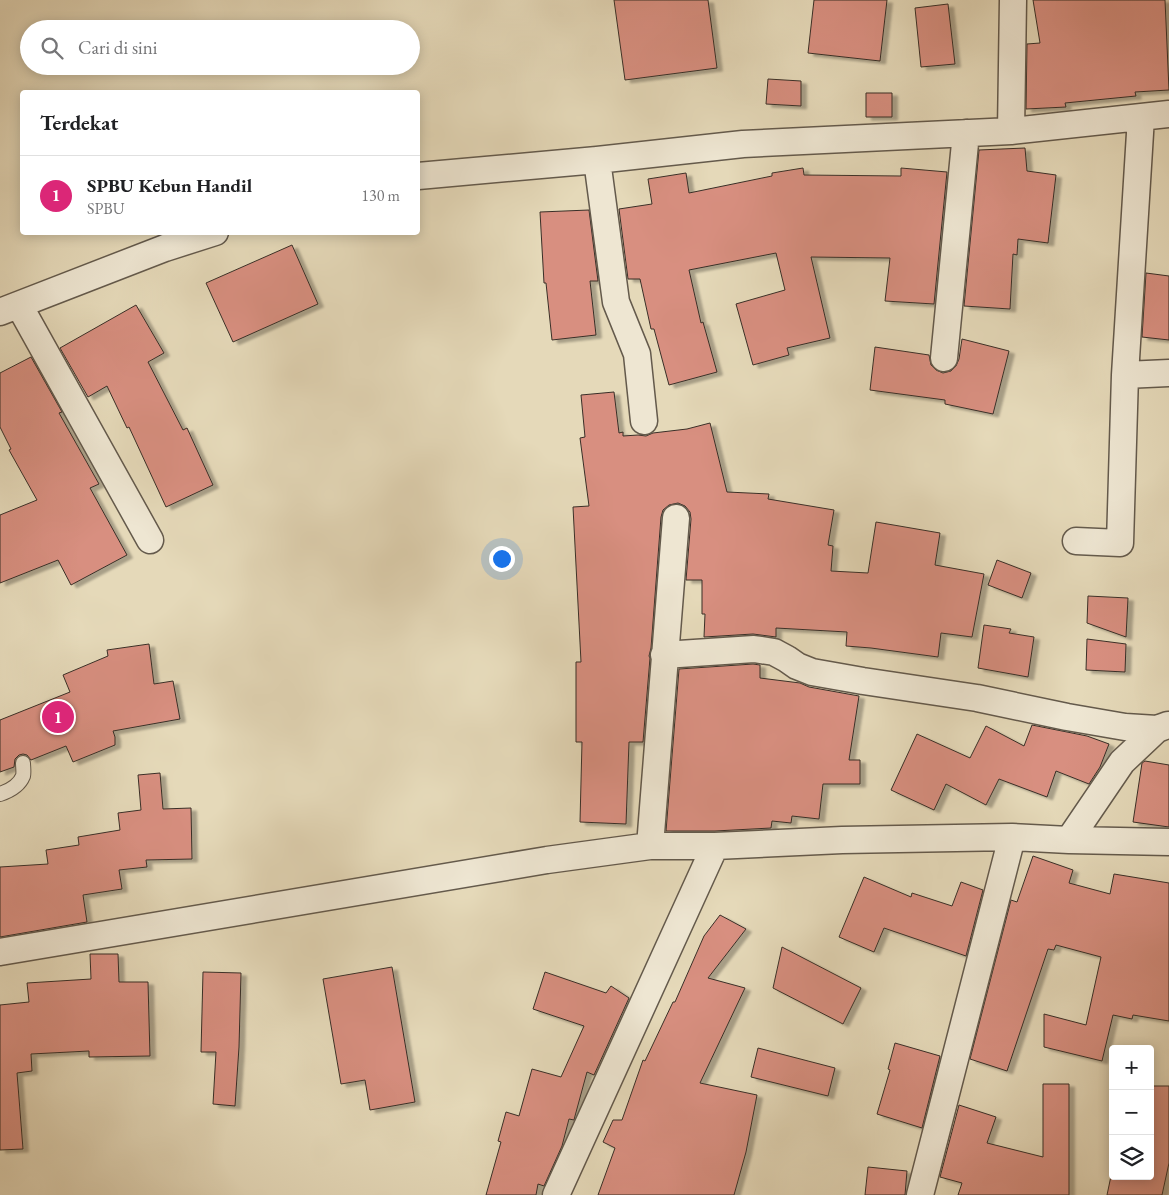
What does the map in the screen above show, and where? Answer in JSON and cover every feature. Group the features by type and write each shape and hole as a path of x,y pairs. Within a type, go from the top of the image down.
{"street":[{"path":"1011,130 1013,0"},
{"path":"420,176 598,160 743,144 1011,130 1169,114"},
{"path":"1076,541 1120,544 1125,375 1141,117"},
{"path":"944,358 966,133"},
{"path":"598,160 616,302 637,354 644,421"},
{"path":"150,540 10,308 165,248 206,235"},
{"path":"1125,375 1169,374"},
{"path":"650,846 676,518"},
{"path":"664,655 754,649 774,652 797,666 812,672 977,698 1125,727 1163,727"},
{"path":"1069,840 1122,762 1163,727"},
{"path":"0,952 547,860 650,846 715,846 842,840 1012,837 1169,842"},
{"path":"920,1195 1012,837"},
{"path":"556,1195 715,846"}],"lane":[{"path":"0,794 10,790 18,783 23,775 23,763"}],"building":[{"path":"614,0 708,0 717,68 625,80"},
{"path":"814,0 887,0 880,61 808,53"},
{"path":"1033,0 1165,0 1169,90 1135,92 1136,96 1065,103 1066,107 1026,109 1027,44 1040,43"},
{"path":"948,4 955,64 921,67 915,8"},
{"path":"768,79 801,81 801,106 766,104"},
{"path":"866,93 892,93 892,117 866,117"},
{"path":"1025,148 1027,171 1056,175 1048,243 1018,239 1017,255 1013,254 1010,309 964,306 979,150"},
{"path":"803,168 804,175 901,176 901,168 947,172 934,304 885,301 890,258 811,257 830,338 787,348 789,355 753,365 736,304 785,290 776,253 689,270 701,323 703,322 717,372 669,385 654,329 651,329 640,279 628,279 619,209 652,204 648,179 686,173 689,193 772,176 772,173"},
{"path":"589,210 598,281 590,281 596,335 552,340 546,283 544,283 540,212"},
{"path":"292,245 318,304 233,342 206,283"},
{"path":"1146,273 1169,276 1169,340 1142,337"},
{"path":"136,305 164,353 148,362 183,430 187,428 213,485 166,507 129,427 127,428 107,386 88,397 60,348"},
{"path":"962,339 1009,351 993,414 945,404 945,400 870,390 875,347 929,355 931,365 943,373 951,371 956,366"},
{"path":"31,357 62,412 59,413 99,484 90,488 127,555 71,585 58,560 0,583 0,515 37,500 9,450 11,449 0,427 0,373"},
{"path":"614,392 619,433 623,432 623,436 646,436 653,433 687,429 710,423 727,492 769,494 768,499 834,510 828,545 833,546 831,571 868,573 876,522 940,533 935,565 984,574 972,637 941,633 938,657 846,646 847,632 776,628 776,637 753,634 704,637 705,614 702,614 702,580 686,580 690,512 685,506 678,503 669,505 663,510 661,517 643,742 629,742 626,824 580,822 582,742 576,742 576,662 581,662 573,507 589,506 580,438 585,437 581,395"},
{"path":"997,560 1031,573 1022,598 988,585"},
{"path":"1088,596 1128,598 1126,637 1087,623"},
{"path":"984,625 1011,629 1009,633 1034,637 1028,677 978,668"},
{"path":"1087,639 1126,644 1125,672 1086,670"},
{"path":"149,644 154,684 173,681 180,719 113,731 115,745 73,762 66,746 31,760 27,755 19,755 15,759 14,767 0,772 0,720 70,692 63,675 108,656 107,650"},
{"path":"760,665 760,678 800,683 809,687 859,696 849,760 860,760 860,784 823,784 819,819 792,816 791,823 772,821 771,828 666,831 679,669"},
{"path":"1032,725 1087,736 1109,744 1100,767 1089,784 1056,771 1047,797 999,779 986,805 946,784 934,810 891,790 917,734 970,758 986,726 1024,746"},
{"path":"1145,761 1169,765 1169,827 1133,822 1142,763"},
{"path":"160,773 163,809 191,808 192,859 146,860 147,867 119,870 122,889 83,895 87,922 0,937 0,867 48,864 46,850 79,845 78,837 120,830 118,813 141,810 138,775"},
{"path":"1033,856 1073,870 1069,883 1110,894 1114,874 1169,883 1169,1021 1133,1015 1132,1019 1113,1015 1102,1061 1044,1047 1044,1014 1086,1025 1101,957 1056,945 1054,950 1048,949 1007,1071 970,1059 1011,900 1017,902"},
{"path":"864,877 911,897 912,893 952,906 961,882 983,890 966,956 884,928 874,952 839,937"},
{"path":"720,915 746,929 708,978 745,988 700,1083 757,1095 746,1152 734,1195 598,1195 615,1148 603,1142 613,1120 622,1120 643,1060 645,1061 673,1002 675,1002 704,936"},
{"path":"782,947 861,988 843,1024 773,988"},
{"path":"90,954 118,954 119,982 148,982 150,1056 89,1057 89,1051 31,1054 32,1071 17,1073 23,1149 0,1150 0,1005 29,1002 27,983 91,979"},
{"path":"392,967 415,1102 370,1110 365,1080 341,1084 323,979"},
{"path":"203,972 241,973 235,1106 213,1104 216,1052 201,1052"},
{"path":"545,972 606,993 611,986 629,998 594,1075 587,1072 574,1120 569,1119 562,1146 544,1186 538,1184 536,1195 486,1195 501,1142 498,1141 506,1112 519,1116 532,1069 561,1077 584,1026 533,1009"},
{"path":"895,1043 940,1056 922,1128 877,1114 890,1070 888,1069"},
{"path":"758,1048 835,1068 828,1096 751,1077"},
{"path":"1043,1084 1069,1084 1069,1195 958,1195 962,1183 940,1177 959,1105 996,1117 987,1143 1043,1157"},
{"path":"1154,1086 1169,1086 1169,1163 1162,1195 1107,1195 1110,1180 1154,1180"},
{"path":"868,1167 907,1171 905,1195 865,1195"}],"place":[{"name":"SPBU Kebun Handil","path":"58,717"}]}
